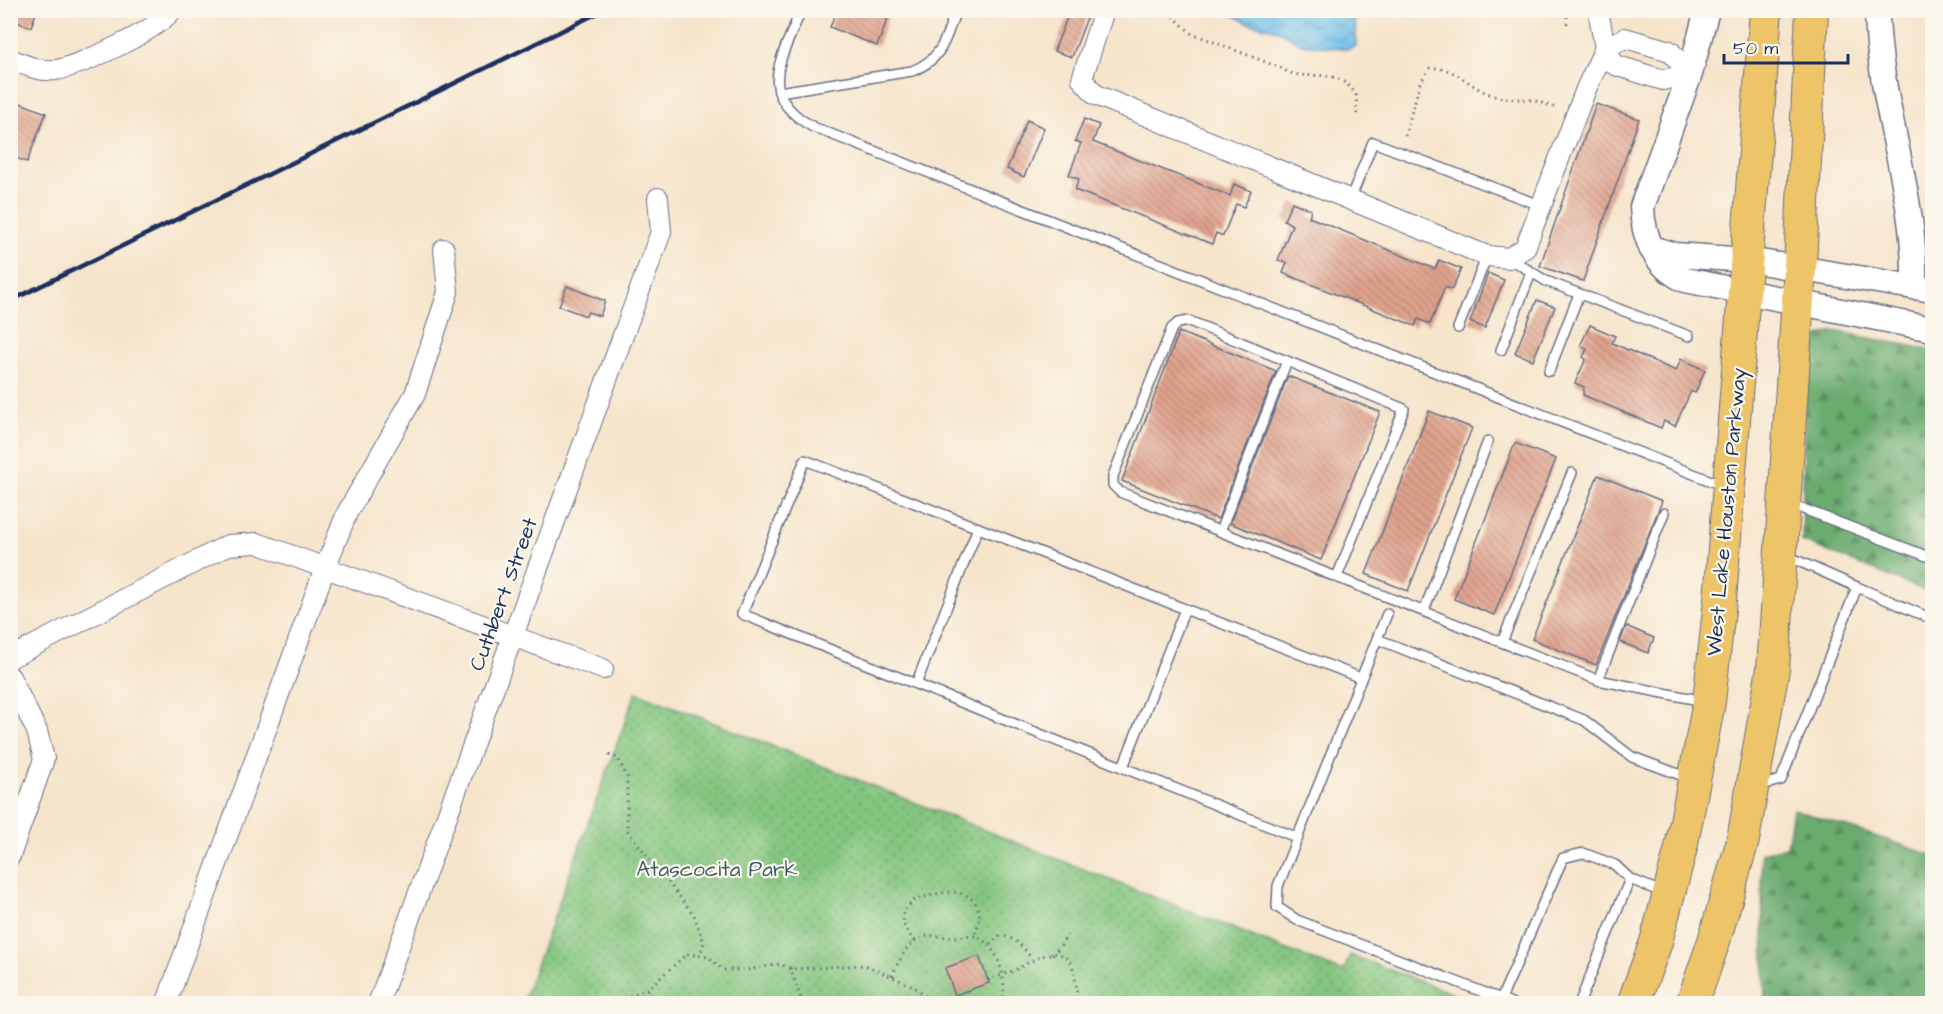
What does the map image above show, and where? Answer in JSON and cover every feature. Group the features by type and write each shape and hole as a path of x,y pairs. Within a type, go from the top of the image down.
{"main road":[{"name":"West Lake Houston Parkway","path":"1633,1004 1656,942 1669,895 1709,702 1720,600 1727,486 1748,260 1766,10"},
{"path":"1692,1004 1729,891 1753,787 1773,669 1783,554 1796,304 1800,268 1812,10"}],"street":[{"path":"10,59 37,69 55,70 74,65 157,26 172,10"},
{"path":"1104,10 1082,80 1096,95 1487,256 1509,258 1525,248 1586,88 1605,48 1625,38 1670,51 1690,74"},
{"path":"1598,10 1605,48 1615,65 1663,80 1690,74"},
{"path":"1707,10 1690,74 1642,207 1642,225 1659,262 1671,273 1685,280 1796,304 1932,329"},
{"path":"1651,248 1675,255 1748,260 1923,289 1906,185 1878,44 1877,10"},
{"name":"Cuthbert Street","path":"378,1004 661,232 657,198"},
{"path":"166,1004 325,567 347,513 415,394 448,292 444,249"},
{"path":"10,657 228,545 257,543 603,669"},
{"path":"10,677 38,731 44,759 10,856"}],"lane":[{"path":"801,10 778,67 776,81 785,107 813,127 1686,473 1727,486"},
{"path":"779,92 912,71 925,66 935,58 941,48 956,10"},
{"path":"1350,200 1373,142 1542,206"},
{"path":"1458,328 1487,256"},
{"path":"1509,258 1531,273 1579,294 1689,336"},
{"path":"1501,350 1531,273"},
{"path":"1549,371 1579,294"},
{"path":"1337,577 1404,409 1189,321 1178,323 1172,328 1118,465 1113,485 1120,492 1598,680 1709,702"},
{"path":"1220,531 1287,361"},
{"path":"1424,611 1488,441"},
{"path":"1298,838 742,614 805,460 1361,678"},
{"path":"1502,642 1572,473"},
{"path":"1786,502 1929,557 1932,554"},
{"path":"1598,680 1664,513"},
{"path":"916,684 978,528"},
{"path":"1783,554 1932,619"},
{"path":"1753,787 1781,780 1857,588"},
{"path":"1123,767 1185,609"},
{"path":"1387,614 1278,886 1277,907 1297,920 1513,1004"},
{"path":"1377,639 1584,720 1632,757 1694,780"},
{"path":"1501,999 1563,858 1583,853 1615,866 1630,879 1669,895"},
{"path":"1579,1004 1630,879"}],"path":[{"path":"1163,10 1191,33 1281,68 1289,74 1331,75 1340,79 1356,95 1357,115"},
{"path":"1567,10 1567,24"},
{"path":"1405,136 1420,83 1430,68 1441,67 1459,75 1481,91 1505,100 1531,100 1554,107"},
{"path":"609,755 618,758 627,777 627,830 694,915 704,943 700,954"},
{"path":"914,942 904,925 903,912 916,899 951,891 968,897 981,912 973,936"},
{"path":"892,976 901,958 914,942 927,935 973,936 990,944 1002,975 1005,994 1002,1004"},
{"path":"1051,955 1059,948 1067,935"},
{"path":"990,944 999,936 1007,936 1019,943 1033,959"},
{"path":"607,1004 647,989 687,954 700,954 709,957 723,970 747,970 780,964 790,968 865,965 913,986 936,1004"},
{"path":"988,980 1042,954 1051,955 1068,960 1072,967 1078,1004"},
{"path":"790,968 803,1004"},
{"path":"647,989 656,1004"}],"green space":[{"path":"1834,331 1932,350 1932,594 1802,541 1806,340"},
{"name":"Atascocita Park","path":"636,692 1343,972 1350,955 1478,1003 522,1004"},
{"path":"1793,809 1932,855 1932,1003 1765,1003 1761,853 1787,847"}],"water":[{"path":"1225,11 1355,11 1356,46 1348,49 1301,44 1278,30 1249,23"}],"building":[{"path":"18,10 37,10 31,27 14,21"},
{"path":"837,10 891,10 877,46 830,27"},
{"path":"1070,10 1090,10 1072,57 1054,51"},
{"path":"10,99 46,113 27,162 10,156"},
{"path":"1596,104 1639,119 1583,281 1540,266"},
{"path":"1084,119 1099,125 1093,142 1230,196 1234,184 1251,191 1244,207 1236,204 1223,236 1216,233 1212,244 1075,190 1079,179 1069,175 1081,143 1075,141"},
{"path":"1027,120 1044,128 1024,177 1007,169"},
{"path":"1292,202 1311,210 1309,217 1435,269 1439,260 1461,269 1452,289 1445,287 1430,324 1418,319 1415,326 1283,273 1287,263 1278,260 1292,225 1284,220"},
{"path":"1488,273 1504,280 1485,328 1470,322"},
{"path":"567,286 605,301 600,316 588,312 586,316 559,306"},
{"path":"1537,300 1555,307 1533,360 1515,353"},
{"path":"1590,325 1615,336 1612,343 1676,371 1681,359 1705,370 1695,393 1691,391 1675,426 1664,421 1661,428 1583,395 1584,387 1575,383 1586,359 1583,357 1587,349 1580,346"},
{"path":"1179,332 1276,371 1218,519 1122,481"},
{"path":"1288,376 1380,412 1321,560 1230,523"},
{"path":"1429,411 1472,428 1408,591 1366,574"},
{"path":"1515,443 1556,459 1494,615 1454,599"},
{"path":"1598,475 1662,501 1596,665 1532,639"},
{"path":"1626,626 1654,638 1648,653 1620,642"},
{"path":"979,956 989,983 955,995 945,968"}],"railway":[{"path":"10,301 604,10"}]}
